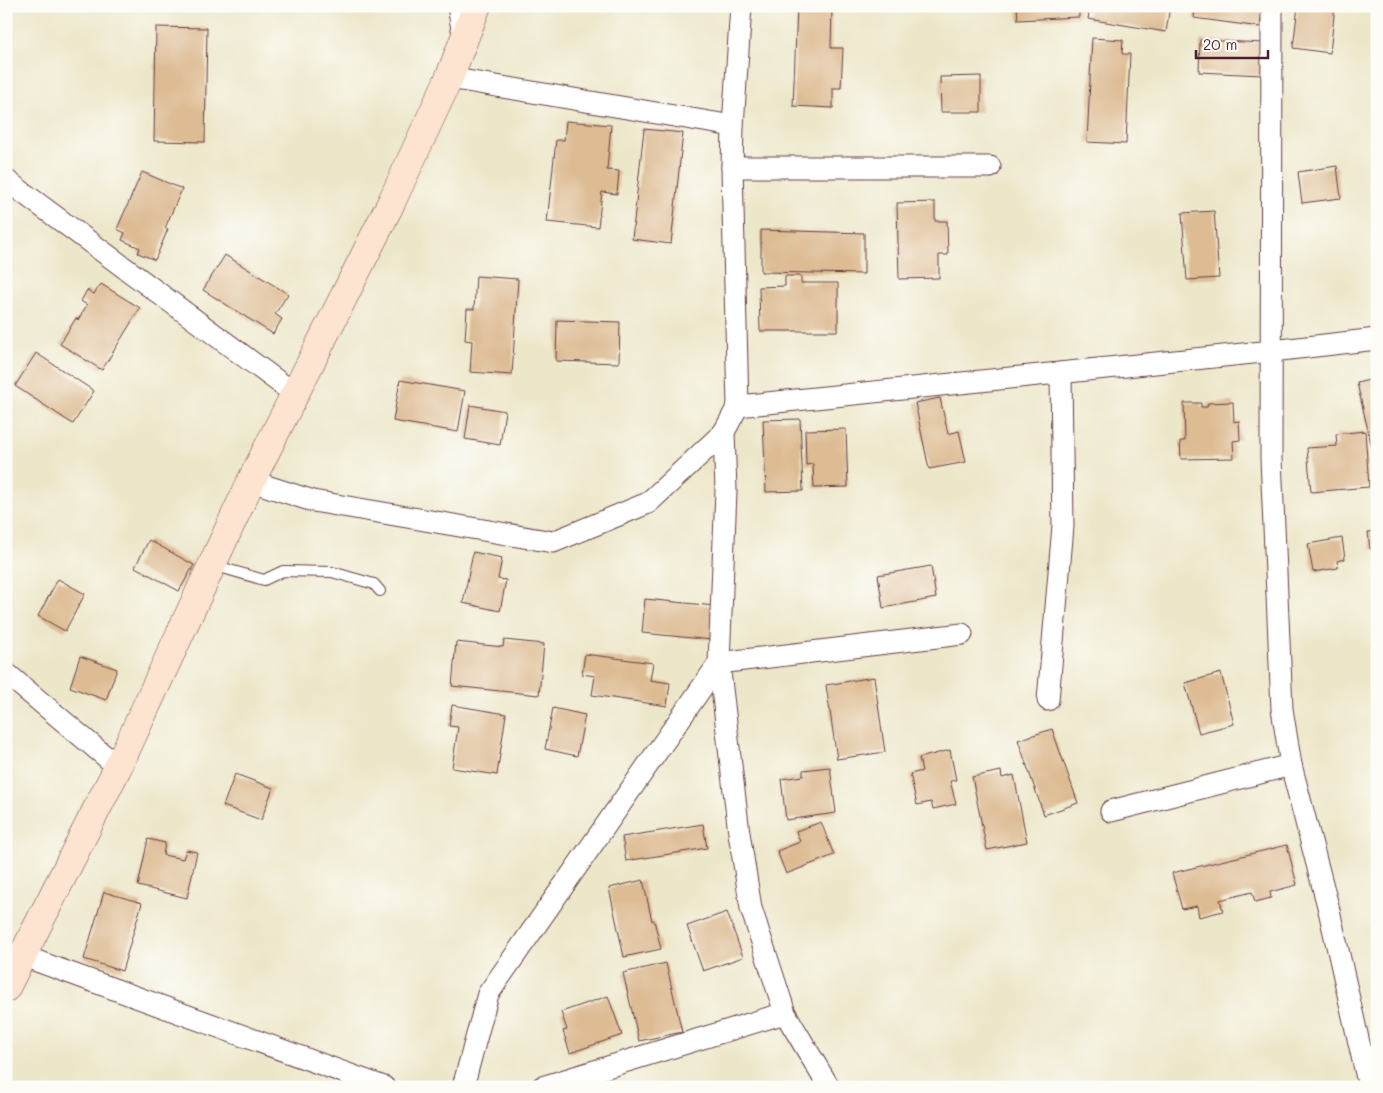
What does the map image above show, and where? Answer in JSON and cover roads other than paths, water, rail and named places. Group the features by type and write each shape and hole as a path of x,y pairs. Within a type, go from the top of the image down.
{"main road":[{"path":"6,988 118,767 251,482 392,201 448,78 477,6"}],"street":[{"path":"458,6 464,40"},
{"path":"251,482 313,502 553,542 648,503 724,432 738,406 732,166 741,6"},
{"path":"1272,6 1271,477 1282,709 1291,765 1328,906 1369,1087"},
{"path":"448,78 733,126"},
{"path":"732,166 990,166"},
{"path":"6,180 295,394"},
{"path":"738,406 1272,351 1377,338"},
{"path":"1048,700 1063,526 1061,373"},
{"path":"724,432 726,492 719,663 739,833 751,908 785,1012 829,1087"},
{"path":"463,1087 488,994 719,663 962,634"},
{"path":"6,673 118,767"},
{"path":"1110,811 1291,765"},
{"path":"23,956 384,1087"},
{"path":"542,1087 785,1012"}],"lane":[{"path":"212,565 264,580 283,572 332,572 374,584 380,591"}]}
